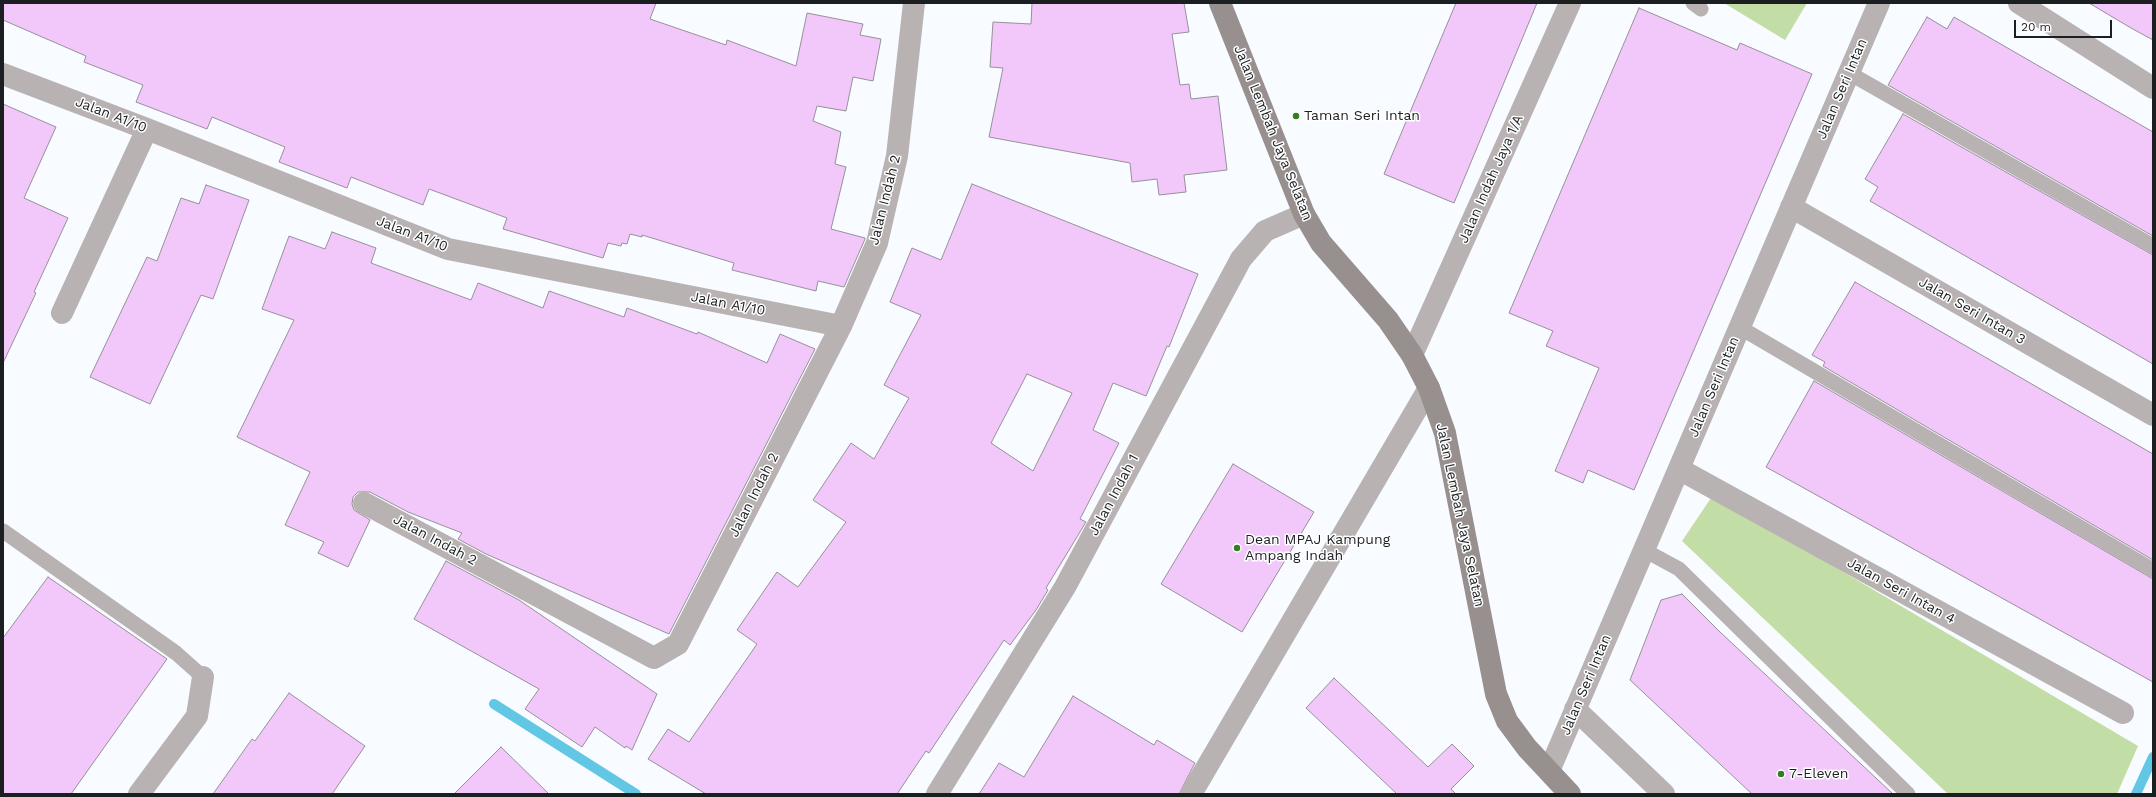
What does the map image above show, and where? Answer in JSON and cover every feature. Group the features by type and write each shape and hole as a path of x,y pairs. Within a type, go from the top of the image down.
{"street":[{"name":"Jalan Indah 2","path":"364,503 654,658 678,644 841,326 877,243 897,156 914,3"},
{"name":"Jalan Lembah Jaya Selatan","path":"1220,3 1304,214 1321,243 1388,320 1412,355 1429,388 1445,433 1496,694 1507,721 1527,748 1567,793"},
{"name":"Jalan Indah Jaya 1/A","path":"1412,355 1570,3"},
{"name":"Jalan Seri Intan","path":"1549,771 1879,3"},
{"path":"2019,3 2153,88"},
{"name":"Jalan A1/10","path":"3,74 148,129 448,249 841,326"},
{"path":"62,313 148,129"},
{"name":"Jalan Seri Intan 3","path":"1791,207 2153,415"},
{"name":"Jalan Indah 1","path":"937,794 1065,587 1240,259 1265,231 1304,214"},
{"path":"1191,794 1429,388"},
{"name":"Jalan Seri Intan 4","path":"1679,469 2123,713"},
{"path":"139,794 197,716 203,677"},
{"path":"1575,709 1664,794"}],"lane":[{"path":"1849,73 2153,246"},
{"path":"1739,327 2153,570"},
{"path":"3,531 176,654 203,677"},
{"path":"1644,550 1679,568 1908,794"}],"green space":[{"path":"1724,3 1807,3 1785,40"},
{"path":"1713,495 2138,746 2117,794 1948,794 1682,541"}],"building":[{"path":"3,3 656,3 650,19 726,45 727,40 796,66 807,13 863,24 860,35 881,39 873,81 853,77 846,111 817,106 813,121 841,132 835,164 846,167 831,229 865,239 844,287 818,281 816,291 732,270 734,263 642,235 642,237 630,234 627,244 622,243 621,246 608,243 603,258 503,229 507,218 429,189 423,205 351,177 347,188 279,162 285,147 212,117 207,129 136,102 143,85 84,62 86,56 3,20"},
{"path":"1032,3 1184,3 1189,32 1172,34 1180,85 1189,84 1191,99 1218,96 1227,170 1184,175 1186,192 1159,195 1157,179 1132,182 1130,163 989,137 1003,68 990,67 993,22 1031,24"},
{"path":"1456,3 1537,3 1454,203 1384,174"},
{"path":"2089,3 2153,3 2153,40 2131,28"},
{"path":"1639,8 1737,50 1740,43 1812,74 1634,490 1588,470 1583,483 1555,471 1599,368 1546,346 1553,331 1509,313"},
{"path":"1927,17 1947,29 1954,17 2153,132 2153,236 1888,85"},
{"path":"3,104 56,127 24,198 68,218 34,292 36,293 3,363"},
{"path":"1903,114 2153,255 2153,364 1870,201 1878,187 1865,179"},
{"path":"972,184 1198,274 1169,347 1167,346 1146,396 1113,383 1093,430 1119,443 1080,519 1086,522 1046,588 1048,590 1036,610 1010,645 1004,640 929,753 926,751 897,794 706,794 648,759 668,729 689,742 757,644 737,630 777,572 798,587 846,522 813,500 851,443 874,459 909,398 884,385 921,315 890,302 912,248 941,260","holes":["1027,374 1072,393 1033,471 991,443"]},
{"path":"206,185 249,200 213,299 201,295 150,404 90,377 147,257 157,261 181,198 199,204"},
{"path":"332,232 376,248 371,263 471,300 478,283 543,308 549,291 624,317 627,308 697,334 698,332 767,363 780,334 815,349 669,634 486,554 458,539 462,533 408,512 370,492 358,492 353,497 352,504 354,510 370,520 348,567 318,553 324,542 285,525 310,472 237,437 294,320 262,309 289,236 325,249"},
{"path":"1855,282 2153,454 2153,560 1823,366 1825,362 1812,355"},
{"path":"1814,381 2153,579 2153,682 1766,467"},
{"name":"Dean MPAJ Kampung Ampang Indah","path":"1233,464 1314,512 1242,632 1161,584"},
{"path":"446,561 519,600 657,694 632,750 626,746 625,748 595,727 582,747 525,709 539,689 414,619"},
{"path":"48,577 167,659 71,794 3,794 3,638"},
{"path":"1682,594 1719,631 1893,794 1752,794 1630,680 1661,600"},
{"path":"1334,678 1428,767 1452,744 1474,766 1451,789 1456,794 1397,794 1306,708"},
{"path":"289,693 365,746 332,794 213,794 252,739 255,741"},
{"path":"1073,696 1154,745 1157,740 1195,763 1179,794 979,794 999,763 1024,777"},
{"path":"501,747 549,794 454,794"}],"waterway":[{"path":"494,704 636,794"},
{"path":"2136,794 2153,757"}],"place":[{"name":"Taman Seri Intan","path":"1296,116"},
{"name":"Dean MPAJ Kampung Ampang Indah","path":"1237,548"},
{"name":"7-Eleven","path":"1781,774"}]}
